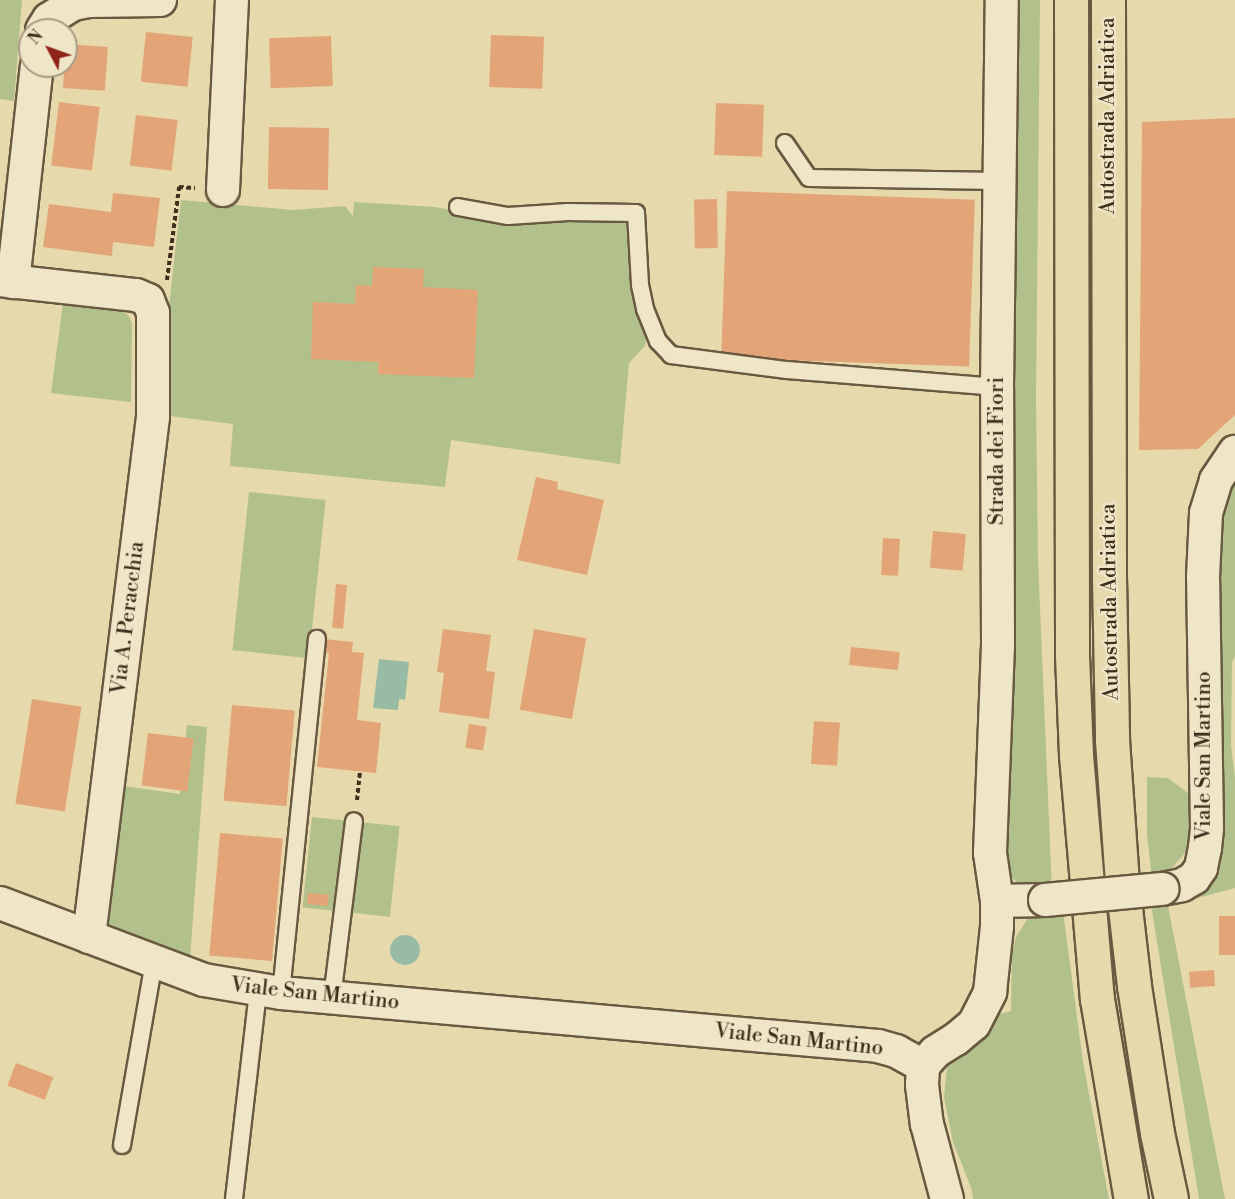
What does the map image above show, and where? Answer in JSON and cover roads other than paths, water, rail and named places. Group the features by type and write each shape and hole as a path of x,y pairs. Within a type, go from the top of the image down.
{"highway":[{"name":"Autostrada Adriatica","path":"1071,0 1071,644 1076,755 1097,999 1131,1199"},
{"name":"Autostrada Adriatica","path":"1108,0 1109,553 1112,740 1122,882 1134,986 1157,1133 1171,1199"}],"street":[{"path":"51,18 72,4 89,1 160,0"},
{"path":"223,190 232,0"},
{"name":"Strada dei Fiori","path":"997,901 990,853 998,645 997,387 1002,0"},
{"path":"7,281 35,78"},
{"name":"Via A. Peracchia","path":"7,281 136,295 148,300 153,313 153,417 89,937"},
{"name":"Viale San Martino","path":"997,901 1045,900 1162,889 1182,885 1194,878 1201,868 1207,828 1203,578 1206,513 1216,480 1235,452"},
{"path":"947,1199 927,1124 921,1085 923,1066 934,1052 956,1039 974,1024 982,1012 990,992 997,901"},
{"name":"Viale San Martino","path":"0,903 204,980 269,991 332,998 878,1046 896,1051 923,1066"}],"lane":[{"path":"785,143 809,178 999,182"},
{"path":"458,207 508,216 568,212 636,213 640,285 645,309 658,341 671,355 788,370 997,387"},
{"path":"234,1199 269,991 317,639"},
{"path":"332,998 354,821"},
{"path":"122,1145 154,962"}]}
